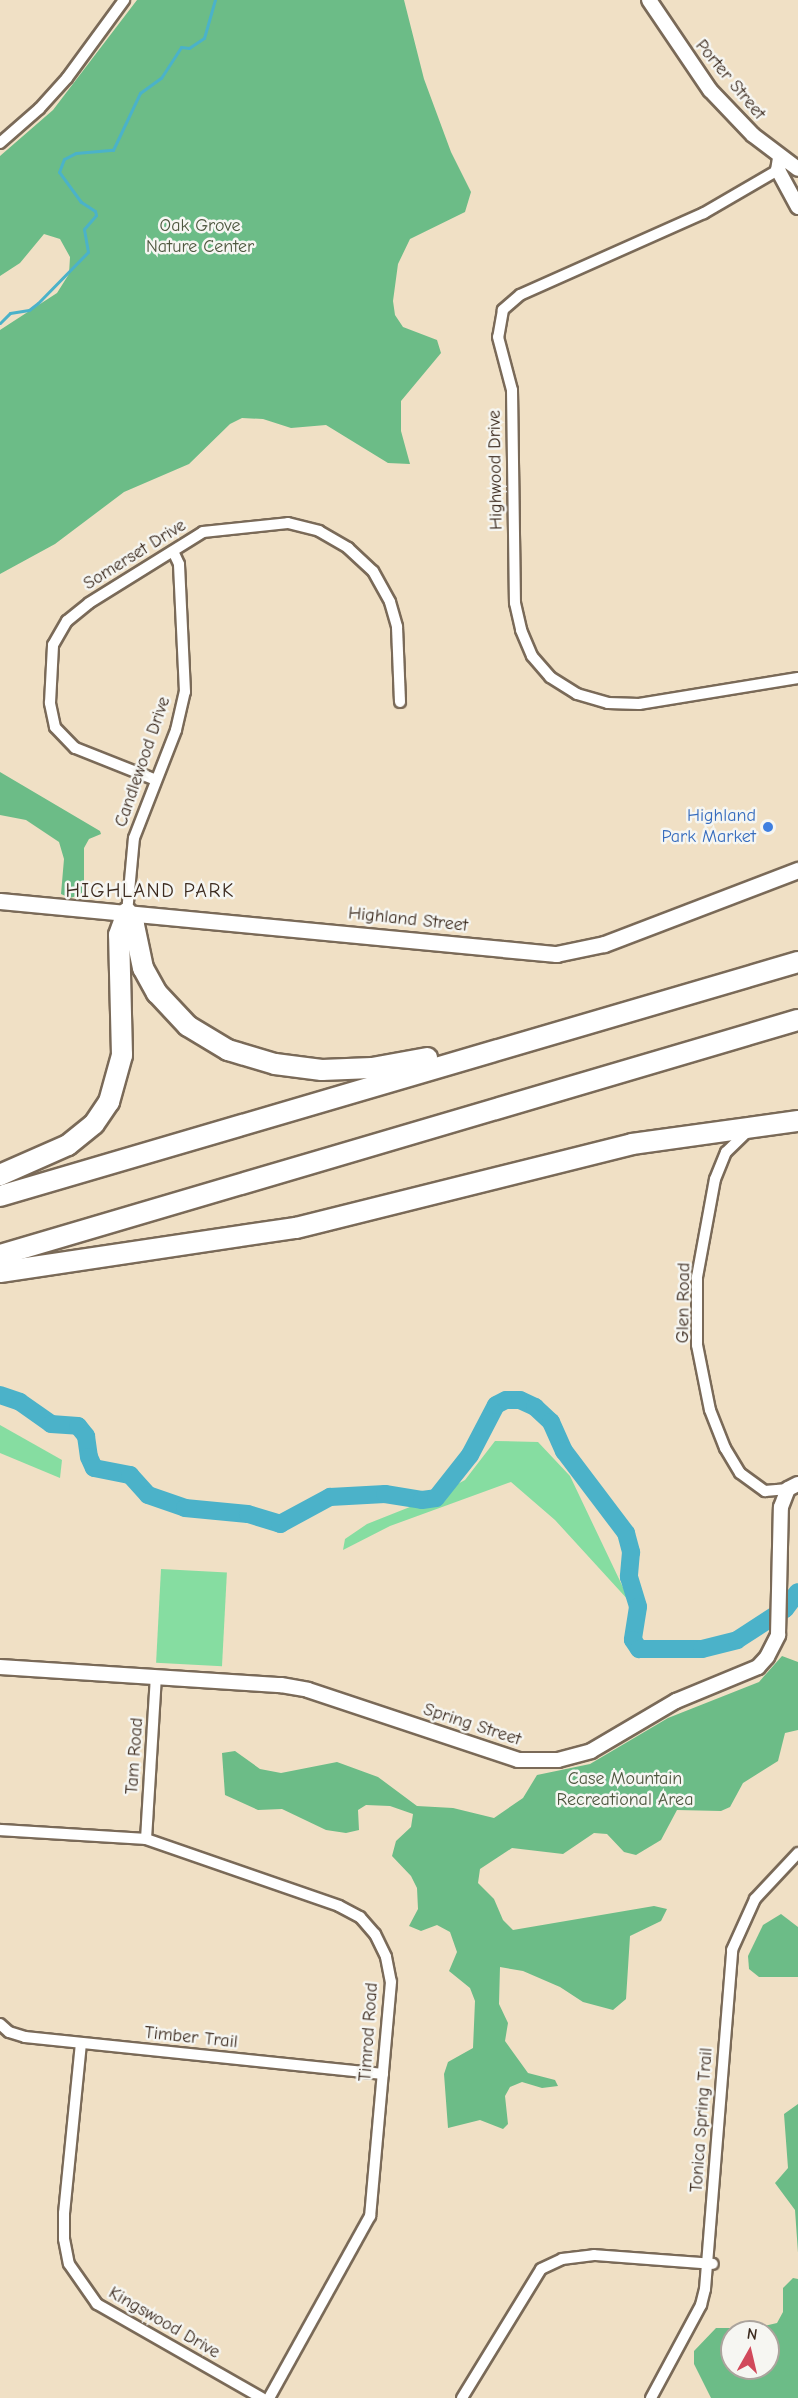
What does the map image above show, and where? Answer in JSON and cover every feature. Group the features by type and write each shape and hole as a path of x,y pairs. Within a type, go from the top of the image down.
{"highway":[{"path":"127,913 134,925 143,968 169,1008 209,1040 255,1060 300,1068 345,1070 518,1043"},
{"path":"0,1175 69,1145 94,1124 109,1102 122,1055 119,935 127,913"},
{"path":"0,1196 798,962"},
{"path":"0,1255 798,1020"},
{"path":"0,1272 296,1228 615,1148 758,1125 798,1121"}],"main road":[{"name":"Highland Street","path":"0,901 556,954 604,944 798,870"}],"street":[{"path":"0,143 60,86 124,0"},
{"name":"Porter Street","path":"649,0 710,90 779,164 798,169"},
{"path":"779,164 798,207"},
{"name":"Highwood Drive","path":"779,164 704,213 520,295 502,310 498,337 512,390 515,603 520,630 532,656 550,677 577,694 608,703 639,704 798,678"},
{"name":"Somerset Drive","path":"156,780 75,748 55,727 50,703 53,645 74,615 203,532 288,524 319,531 348,548 373,571 390,602 397,627 400,702"},
{"name":"Candlewood Drive","path":"127,913 134,838 176,730 185,692 179,564 173,551"},
{"name":"Glen Road","path":"758,1125 736,1140 720,1163 697,1277 697,1345 710,1410 725,1448 740,1473 755,1486 777,1493 793,1487"},
{"name":"Spring Street","path":"0,1667 156,1676 308,1690 493,1752 538,1762 591,1750 676,1701 758,1667 775,1644 779,1606 781,1507 793,1487"},
{"name":"Tam Road","path":"146,1839 156,1676"},
{"name":"Timrod Road","path":"0,1830 146,1839 339,1906 360,1917 379,1942 391,1982 370,2216 269,2398"},
{"name":"Tonica Spring Trail","path":"651,2398 701,2306 710,2264 732,1950 755,1899 798,1853"},
{"name":"Timber Trail","path":"0,2024 9,2032 26,2037 383,2074"},
{"name":"Kingswood Drive","path":"81,2043 64,2213 63,2239 69,2264 97,2304 262,2398"},
{"path":"462,2398 541,2269 562,2259 594,2255 710,2264"}],"green space":[{"name":"Oak Grove Nature Center","path":"137,0 404,0 424,79 451,152 471,192 465,212 410,239 398,264 393,301 395,315 403,327 437,340 441,353 401,401 401,431 410,464 388,463 326,425 291,428 263,419 242,418 230,424 189,464 124,492 55,544 0,574 0,330 57,293 69,274 70,257 60,239 44,234 20,263 0,276 0,156 53,110"},
{"path":"0,772 100,831 101,834 89,839 84,848 84,890 80,895 70,898 61,894 64,859 59,842 26,820 0,815"},
{"path":"0,1425 62,1460 60,1478 0,1453"},
{"path":"495,1441 538,1442 570,1476 630,1602 555,1520 511,1482 390,1526 343,1550 345,1539 367,1524 430,1499 465,1480"},
{"path":"161,1569 227,1572 222,1666 156,1663"},
{"name":"Case Mountain Recreational Area","path":"782,1656 798,1662 798,1730 785,1733 778,1761 743,1783 730,1807 721,1811 677,1810 661,1840 636,1855 624,1852 607,1834 594,1833 563,1854 512,1848 480,1869 478,1883 494,1899 503,1920 513,1930 654,1906 667,1909 661,1921 630,1936 626,1999 613,2010 583,2002 560,1987 523,1971 500,1967 499,2004 508,2023 505,2041 528,2073 555,2080 558,2086 542,2088 522,2082 510,2087 505,2096 508,2124 503,2129 480,2120 448,2128 444,2074 448,2062 473,2048 475,2001 470,1988 449,1971 457,1952 450,1932 437,1925 421,1931 409,1926 418,1909 417,1888 411,1876 392,1856 396,1841 411,1827 413,1814 390,1806 366,1805 358,1810 359,1830 346,1833 326,1830 282,1809 258,1810 225,1795 222,1753 235,1751 260,1769 281,1773 337,1762 378,1777 417,1806 453,1808 494,1818 523,1798 537,1775 590,1764 668,1718 759,1682"},
{"path":"781,1914 798,1927 798,1977 759,1977 749,1969 748,1956 763,1925"},
{"path":"798,2104 798,2253 795,2210 775,2183 788,2168 784,2114"},
{"path":"793,2278 798,2279 798,2398 711,2398 694,2364 694,2351 716,2328 720,2328 720,2380 780,2380 779,2320 783,2312 783,2288"}],"waterway":[{"path":"0,323 10,313 29,310 38,303 88,252 84,229 96,215 95,211 81,202 59,172 64,159 76,153 113,150 140,93 161,78 181,47 189,48 204,38 215,0"},
{"path":"0,1395 20,1402 51,1424 78,1426 86,1436 89,1457 94,1468 130,1475 148,1495 185,1508 248,1514 280,1524 330,1497 385,1494 422,1500 436,1498 470,1455 496,1405 506,1400 520,1400 535,1407 551,1422 564,1451 626,1533 631,1552 629,1577 638,1607 633,1640 639,1649 702,1649 737,1640 785,1609 798,1592"}],"place":[{"name":"Highland Park Market","path":"768,827"}],"district":[{"name":"HIGHLAND PARK","path":"150,890"}]}
